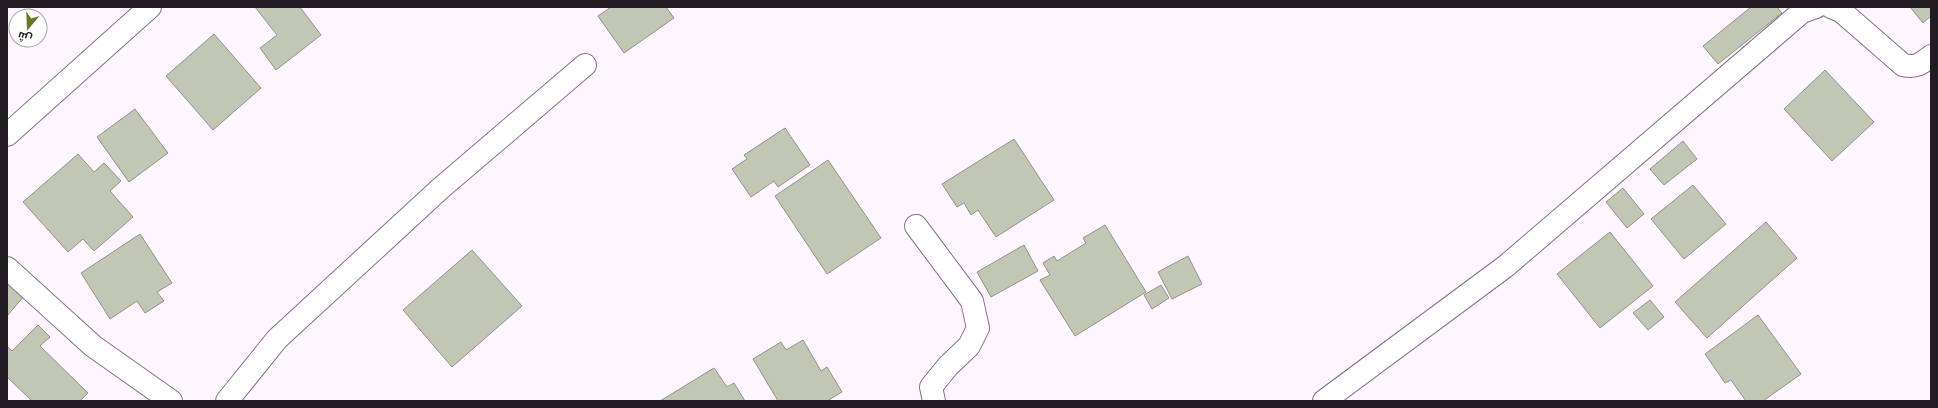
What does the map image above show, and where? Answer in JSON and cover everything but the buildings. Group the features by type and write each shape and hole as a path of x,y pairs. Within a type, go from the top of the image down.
{"street":[{"path":"7,135 150,7"},
{"path":"1324,401 1506,266 1802,12 1816,7"},
{"path":"1831,7 1841,11 1903,65 1911,67 1918,66 1931,56"},
{"path":"227,401 277,339 441,188 585,65"},
{"path":"916,226 972,301 978,328 969,346 948,366 928,396"},
{"path":"7,268 93,346 171,401"}]}
